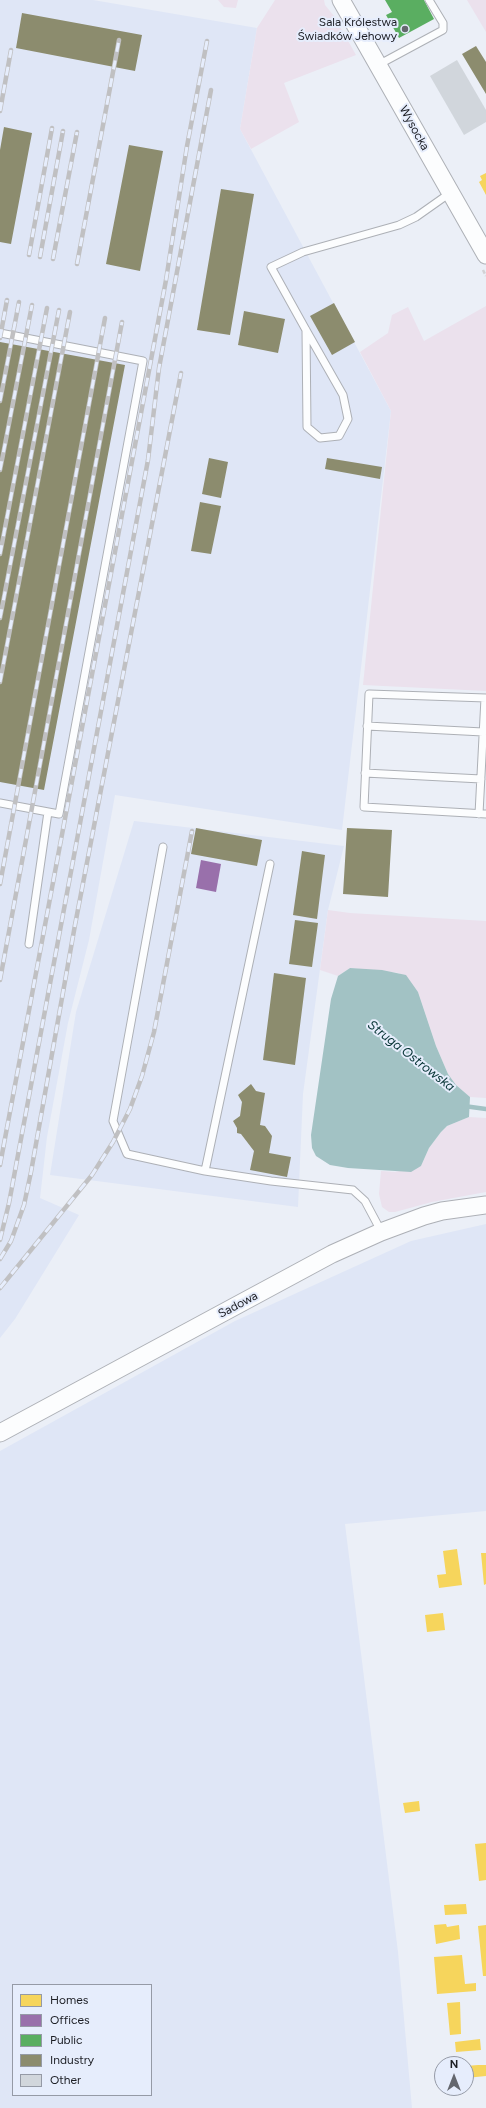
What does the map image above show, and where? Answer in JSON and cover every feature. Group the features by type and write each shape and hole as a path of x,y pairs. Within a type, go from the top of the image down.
{"street":[{"name":"Wysocka","path":"342,0 486,255"},
{"name":"Sadowa","path":"0,1433 332,1254 381,1232 442,1211 486,1205"}],"lane":[{"path":"378,65 443,30 443,23 429,0"},
{"path":"306,330 307,427 320,438 339,436 348,419 343,395 271,266 303,252 399,225 416,217 450,193"},
{"path":"0,334 143,361 59,814 0,803"},
{"path":"369,694 486,698 481,779 482,814 364,807 369,694"},
{"path":"367,726 483,732"},
{"path":"365,773 481,779"},
{"path":"29,944 48,812"},
{"path":"163,847 113,1120 127,1154 205,1171 271,1181 353,1190 365,1201 381,1232"},
{"path":"205,1171 270,864"}],"shaded area":[{"path":"0,0 93,0 257,28 240,129 391,411 342,830 115,795 89,940 68,1023 47,1137 40,1198 79,1215 15,1319 0,1338"},
{"path":"218,0 238,0 236,8 224,7"},
{"path":"275,0 324,0 325,5 334,16 356,55 284,83 299,122 251,149 240,129 257,28"},
{"path":"467,0 486,0 486,32"},
{"path":"486,306 486,691 363,685 391,411 360,352 388,333 392,315 408,307 424,341"},
{"path":"134,821 344,846 328,910 303,1094 298,1207 50,1175 76,1012"},
{"path":"328,910 350,913 486,921 486,1098 470,1097 456,1085 448,1074 436,1046 418,992 399,973 350,968 338,976 320,970"},
{"path":"469,1117 486,1118 486,1192 432,1202 395,1212 389,1212 382,1207 379,1194 381,1171 395,1172 421,1166 429,1148 441,1132 447,1126"},
{"path":"486,1224 486,1511 345,1524 398,1952 412,2108 0,2108 0,1451 235,1321 411,1241"}],"water":[{"path":"350,968 382,970 406,975 418,992 436,1046 448,1074 456,1085 470,1097 469,1117 447,1126 429,1148 421,1166 411,1172 348,1168 330,1165 316,1156 312,1148 311,1135 331,999 338,976"}],"building: Homes":[{"path":"486,173 486,195 479,182 482,180 480,176"},
{"path":"457,1549 462,1585 439,1588 437,1575 446,1574 443,1551"},
{"path":"481,1553 486,1553 486,1584 484,1585"},
{"path":"443,1613 445,1630 427,1632 425,1615"},
{"path":"419,1801 420,1811 405,1813 403,1803"},
{"path":"486,1843 486,1880 479,1881 475,1844"},
{"path":"466,1904 467,1914 445,1915 444,1905"},
{"path":"446,1924 447,1927 459,1925 460,1939 436,1944 434,1925"},
{"path":"486,1925 486,1976 483,1976 478,1926"},
{"path":"462,1955 465,1984 476,1983 476,1991 437,1994 434,1957"},
{"path":"460,2002 461,2034 450,2035 447,2003"},
{"path":"480,2039 481,2050 456,2052 455,2042"},
{"path":"474,2065 486,2065 486,2076 474,2077"}],"building: Offices":[{"path":"201,860 221,864 216,892 196,888"}],"building: Public":[{"name":"Sala Królestwa Świadków Jehowy","path":"385,0 424,0 434,19 399,38 386,15 392,12"}],"building: Industry":[{"path":"22,13 142,35 135,71 16,48"},
{"path":"476,46 486,62 486,94 462,54"},
{"path":"4,127 32,133 11,244 0,242 0,150"},
{"path":"129,145 163,151 140,271 106,264"},
{"path":"221,189 254,194 230,335 197,330"},
{"path":"334,303 355,342 332,355 310,316"},
{"path":"244,311 285,319 278,353 238,345"},
{"path":"0,342 125,365 44,790 0,782"},
{"path":"209,458 228,462 221,498 202,494"},
{"path":"327,458 382,467 380,479 325,469"},
{"path":"200,502 221,506 211,554 191,551"},
{"path":"196,828 262,840 257,866 191,854"},
{"path":"347,828 392,830 388,897 343,894"},
{"path":"302,851 325,855 317,919 293,915"},
{"path":"295,920 318,923 312,967 289,964"},
{"path":"274,973 306,978 295,1065 263,1060"},
{"path":"251,1084 256,1091 265,1093 260,1125 265,1126 272,1136 269,1153 291,1157 287,1177 250,1170 254,1151 241,1134 237,1133 237,1128 233,1121 240,1116 242,1102 238,1095"}],"building: Other":[{"path":"457,60 486,110 486,122 464,135 430,76"}],"waterway":[{"name":"Struga Ostrowska","path":"464,1106 486,1109"}],"railway":[{"path":"77,264 119,40"},
{"path":"0,1165 166,280 187,146 207,41"},
{"path":"0,111 11,50"},
{"path":"0,1240 9,1203 148,460 159,368 211,90"},
{"path":"29,255 52,128"},
{"path":"40,257 63,131"},
{"path":"53,259 77,132"},
{"path":"0,338 7,300"},
{"path":"0,401 19,302"},
{"path":"0,470 32,305"},
{"path":"0,554 47,308"},
{"path":"0,618 59,310"},
{"path":"0,682 70,312"},
{"path":"0,884 105,318"},
{"path":"0,980 122,322"},
{"path":"0,1259 11,1241 24,1205 31,1172 75,925 181,373"},
{"path":"0,1288 92,1175 113,1142 130,1109 142,1076 154,1032 192,831"}],"place":[{"name":"Sala Królestwa Świadków Jehowy","path":"405,29"}]}
